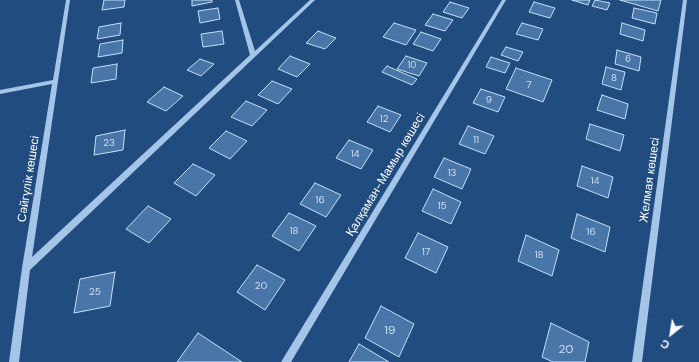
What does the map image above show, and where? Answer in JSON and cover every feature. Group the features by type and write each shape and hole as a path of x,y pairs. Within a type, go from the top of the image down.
{"street":[{"name":"Сәйгүлік көшесі","path":"14,362 26,268 68,0"},
{"path":"237,0 253,55"},
{"path":"26,268 313,0"},
{"name":"Қалқаман-Мамыр көшесі","path":"286,362 504,0"},
{"name":"Желмая көшесі","path":"637,362 685,0"},
{"path":"0,92 56,81"}],"building":[{"path":"104,0 125,0 124,7 102,10"},
{"path":"192,0 212,0 212,2 192,6"},
{"path":"572,0 590,0 588,5"},
{"path":"595,0 610,3 607,10 592,6"},
{"path":"620,0 661,0 658,11"},
{"path":"450,2 469,8 462,18 443,12"},
{"path":"534,2 555,8 550,18 529,12"},
{"path":"218,8 220,19 200,23 198,11"},
{"path":"634,8 657,13 655,24 632,18"},
{"path":"433,14 453,20 445,31 425,25"},
{"path":"121,23 120,35 97,39 99,27"},
{"path":"394,23 416,30 406,45 383,37"},
{"path":"522,23 543,29 538,40 516,34"},
{"path":"622,23 645,30 643,41 620,34"},
{"path":"222,31 224,44 203,47 201,34"},
{"path":"318,31 336,38 325,49 306,43"},
{"path":"421,32 441,39 433,51 413,44"},
{"path":"123,40 122,53 98,57 100,44"},
{"path":"506,47 523,52 518,61 501,55"},
{"path":"617,50 641,57 639,71 615,64"},
{"path":"290,56 310,64 297,77 278,69"},
{"path":"406,56 427,63 419,76 397,69"},
{"path":"491,57 510,63 505,73 486,67"},
{"path":"200,59 214,64 201,76 187,70"},
{"path":"117,64 116,79 91,83 93,68"},
{"path":"387,66 417,79 412,85 382,72"},
{"path":"606,67 625,72 621,90 602,84"},
{"path":"516,68 552,80 543,102 506,89"},
{"path":"272,81 292,89 278,104 258,95"},
{"path":"164,87 183,96 166,111 147,102"},
{"path":"481,89 505,97 498,112 473,103"},
{"path":"602,95 628,104 625,119 597,110"},
{"path":"246,101 267,110 252,126 231,117"},
{"path":"378,106 401,115 390,132 367,122"},
{"path":"590,124 624,135 620,151 586,139"},
{"path":"468,126 494,136 485,154 459,144"},
{"path":"125,130 123,150 94,155 96,136"},
{"path":"226,131 247,141 230,159 209,148"},
{"path":"349,140 373,150 361,169 336,158"},
{"path":"444,158 471,169 462,189 434,177"},
{"path":"193,164 215,175 196,196 174,183"},
{"path":"582,166 613,177 608,198 577,186"},
{"path":"315,183 341,195 326,217 300,204"},
{"path":"433,189 461,202 451,224 422,211"},
{"path":"148,206 171,219 149,243 126,229"},
{"path":"289,213 316,226 299,251 272,236"},
{"path":"577,214 610,227 605,252 571,238"},
{"path":"418,233 448,247 436,273 405,258"},
{"path":"526,235 559,250 552,276 518,261"},
{"path":"257,265 285,280 265,310 237,292"},
{"path":"115,272 110,306 74,313 80,279"},
{"path":"381,306 414,324 399,357 365,338"},
{"path":"551,323 589,342 585,362 553,362 542,357"},
{"path":"198,333 242,362 177,362"},
{"path":"359,344 389,362 349,362"}]}
